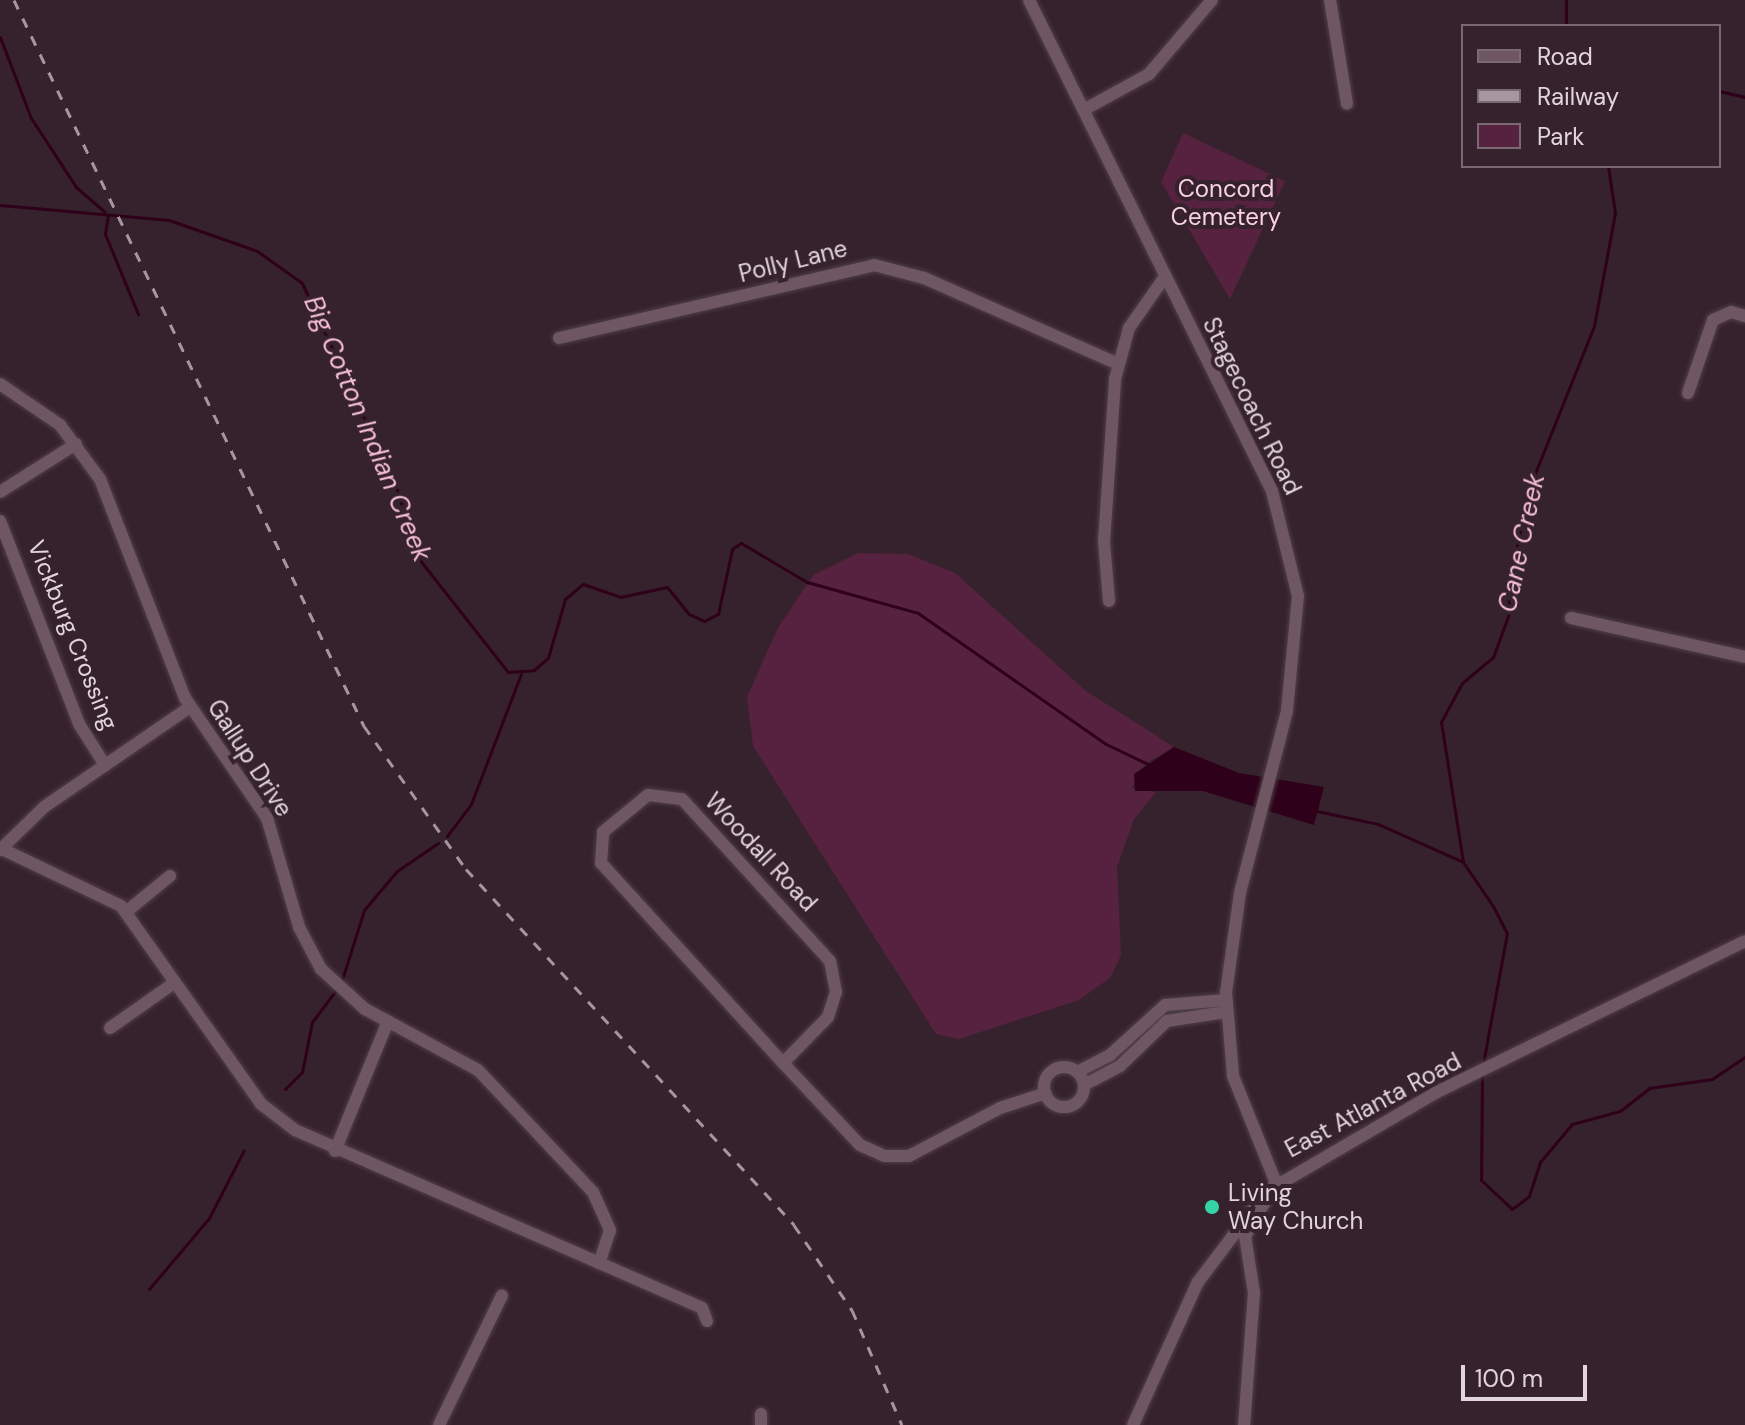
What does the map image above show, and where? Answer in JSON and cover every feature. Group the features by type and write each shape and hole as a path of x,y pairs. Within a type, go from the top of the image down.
{"street":[{"name":"Stagecoach Road","path":"1029,0 1087,108 1164,278 1272,491 1289,548 1298,638 1276,755 1253,842 1226,1006 1233,1076 1276,1183"},
{"path":"1087,108 1149,74 1212,0"},
{"path":"1330,0 1347,104"},
{"name":"Polly Lane","path":"559,338 874,265 924,278 1118,364"},
{"path":"1109,601 1104,542 1118,364 1129,328 1164,278"},
{"path":"1688,393 1713,320 1725,313 1745,316"},
{"name":"Gallup Drive","path":"0,384 31,401 76,444 100,479 190,707 267,818 299,927 321,969 347,997 388,1021 462,1056 593,1192 610,1230 599,1263"},
{"path":"0,492 76,444"},
{"name":"Vickburg Crossing","path":"0,521 79,724 105,765"},
{"path":"1571,618 1745,657"},
{"path":"190,707 105,765 0,849 126,912 261,1104 335,1151 702,1308 707,1321"},
{"name":"Woodall Road","path":"783,1063 828,1017 836,992 830,961 682,799 648,795 603,832 601,863 783,1063 860,1145 889,1157 915,1154 997,1109 1046,1093 1069,1106 1084,1085 1120,1066 1167,1021 1226,1006"},
{"path":"126,912 170,876"},
{"name":"East Atlanta Road","path":"1133,1425 1198,1282 1276,1183 1435,1093 1745,941"},
{"path":"110,1028 174,983"},
{"name":"Woodall Road","path":"1046,1093 1054,1070 1077,1072 1109,1056 1165,1005 1226,1006"},
{"path":"335,1151 388,1021"},
{"path":"1077,1072 1084,1085"},
{"path":"1244,1425 1254,1293 1245,1236 1276,1183"},
{"path":"439,1425 502,1295"}],"green space":[{"name":"Concord Cemetery","path":"1183,133 1285,181 1230,299 1161,182"},
{"path":"858,553 908,554 955,573 1086,691 1174,747 1145,764 1132,788 1156,792 1134,819 1117,867 1121,955 1110,978 1079,1000 959,1039 936,1034 753,746 747,697 778,628 813,575"}],"shaded area":[{"path":"1174,747 1239,773 1324,787 1314,825 1203,791 1135,791 1134,774"}],"waterway":[{"name":"Cane Creek","path":"1566,0 1566,24"},
{"name":"Big Cotton Indian Creek","path":"0,37 31,118 76,187 105,212"},
{"path":"1721,91 1745,97"},
{"name":"Cane Creek","path":"1463,862 1441,722 1462,683 1493,657 1510,611 1507,588 1532,481 1594,326 1615,213 1608,168"},
{"name":"Big Cotton Indian Creek","path":"0,205 169,220 257,251 302,283 397,490 419,559 508,672 534,670 548,658 565,599 583,584 620,597 667,587 689,614 704,621 718,614 732,549 741,543 807,582 918,613 1106,744 1148,764"},
{"path":"108,215 105,234 138,314"},
{"path":"447,836 471,804 521,674"},
{"name":"Big Cotton Indian Creek","path":"1317,811 1378,824 1463,862 1493,906 1507,933 1483,1064"},
{"path":"341,983 364,910 397,871 438,843"},
{"path":"285,1089 302,1072 312,1022 335,992"},
{"name":"Big Cotton Indian Creek","path":"1482,1075 1481,1180 1512,1209 1529,1196 1540,1162 1572,1124 1620,1111 1649,1088 1712,1079 1745,1057"},
{"path":"149,1289 209,1218 244,1150"}],"railway":[{"path":"14,0 364,726 466,869 794,1225 852,1310 902,1425"}],"place":[{"name":"Living Way Church","path":"1212,1207"}]}
